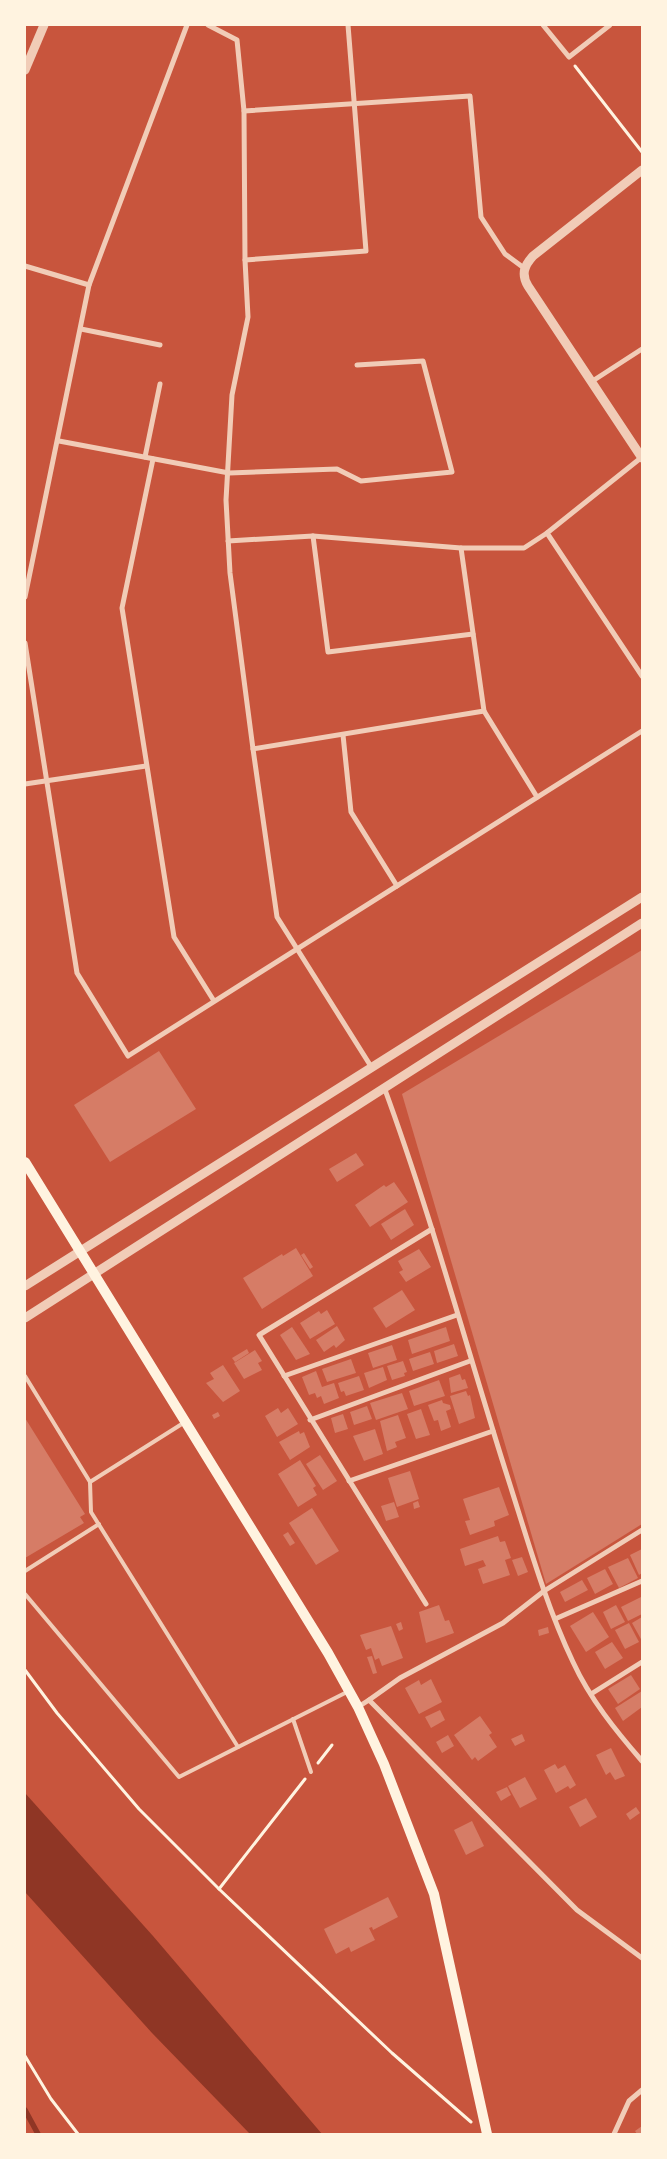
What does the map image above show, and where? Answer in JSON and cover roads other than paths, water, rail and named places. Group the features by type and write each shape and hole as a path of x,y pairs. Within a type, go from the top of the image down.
{"main road":[{"path":"25,1162 349,1690 358,1708 384,1764 434,1894 487,2134"}],"street":[{"path":"25,70 44,25"},
{"path":"25,597 89,285 186,25"},
{"path":"208,25 237,40 244,111 245,260 248,317 232,395 226,500 228,541 252,749 277,917 299,949 372,1068"},
{"path":"245,260 366,251 348,25"},
{"path":"543,25 569,57 610,25"},
{"path":"244,111 353,102 470,96 481,217 505,254 524,268"},
{"path":"228,541 313,536 461,548 524,548 547,534 642,458 528,286 525,281 524,268 533,256 642,170"},
{"path":"25,266 89,285"},
{"path":"81,329 160,345"},
{"path":"591,382 642,348"},
{"path":"58,441 229,473 336,469 361,481 452,472 423,361 357,365"},
{"path":"144,457 160,384"},
{"path":"153,458 122,608 174,937 214,1001"},
{"path":"547,534 642,676"},
{"path":"313,536 328,652 473,634"},
{"path":"461,548 484,711 537,798"},
{"path":"25,643 77,973 128,1056 642,731"},
{"path":"252,749 484,711"},
{"path":"343,735 352,812 397,886"},
{"path":"25,784 146,766"},
{"path":"25,1286 642,897"},
{"path":"25,1318 642,924"},
{"path":"384,1087 432,1229 470,1361 544,1591 573,1663 612,1725 642,1761"},
{"path":"426,1604 310,1420 260,1336 432,1229"},
{"path":"284,1376 457,1315"},
{"path":"310,1420 470,1361"},
{"path":"349,1481 493,1431"},
{"path":"358,1708 400,1678 503,1622 544,1591 642,1530"},
{"path":"555,1619 642,1580"},
{"path":"591,1694 642,1662"},
{"path":"369,1700 577,1910 642,1958"},
{"path":"614,2134 629,2101 642,2090"}],"lane":[{"path":"25,1376 90,1482 91,1512 238,1747"},
{"path":"90,1482 185,1422"},
{"path":"25,1571 99,1524"},
{"path":"25,1594 179,1777 349,1690"},
{"path":"293,1719 311,1772"}],"waterway":[{"path":"25,2110 38,2134"}]}
